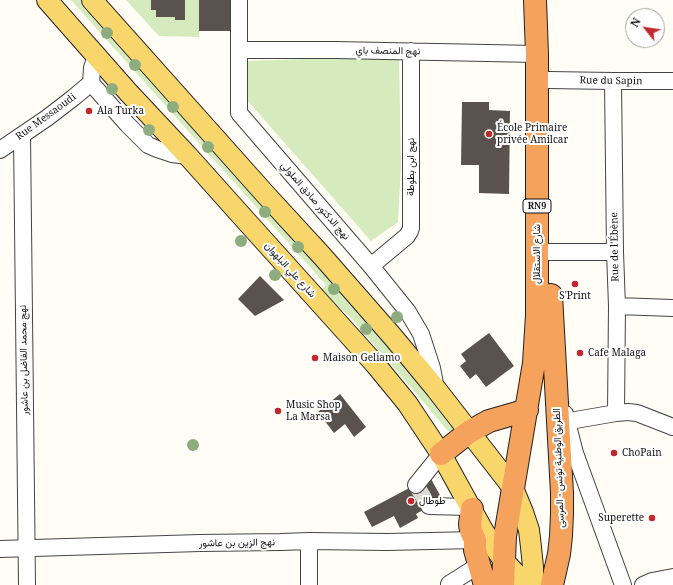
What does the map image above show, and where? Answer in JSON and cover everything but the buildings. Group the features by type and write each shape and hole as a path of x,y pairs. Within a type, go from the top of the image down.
{"highway":[{"name":"شارع الاستقلال","path":"527,410 534,363 537,315 537,54 535,0"},
{"name":"شارع الاستقلال","path":"551,0 548,80 548,160 549,252 555,374"},
{"name":"الطريق الوطنية تونس - المرسى","path":"552,585 559,554 562,493 562,422 555,374"},
{"path":"441,454 469,432 489,421 527,410"},
{"name":"RN9","path":"503,585 505,536 527,410"},
{"path":"471,508 471,531 475,540 475,550 482,575"}],"main road":[{"name":"شارع علي البلهوان","path":"47,0 128,92 188,156 375,364 407,403 441,454 484,532 504,561 518,577 528,585"},
{"path":"92,0 393,337 436,389 513,488 529,530 532,547 533,585"}],"street":[{"name":"نهج الدكتور صادق الملولي","path":"239,0 239,113 371,266 408,312 421,334 432,368 436,389"},
{"name":"نهج المنصف باي","path":"240,50 411,51 537,54"},
{"name":"نهج ابن بطوطة","path":"371,266 407,236 411,228 411,51"},
{"path":"96,56 92,68 91,83 144,143 164,152 188,156"},
{"name":"Rue du Sapin","path":"548,80 673,81"},
{"name":"Rue de l'Ébène","path":"613,81 617,306 616,413"},
{"name":"Rue Messaoudi","path":"0,150 73,98 91,83"},
{"name":"نهج محمد الفاضل بن عاشور","path":"22,135 27,585"},
{"path":"549,252 615,252"},
{"path":"617,306 673,308"},
{"path":"623,585 575,453 562,422 628,412 638,413 673,427"},
{"path":"416,485 441,454"},
{"path":"430,506 471,508"},
{"name":"نهج الزين بن عاشور","path":"0,549 200,543 475,540"},
{"path":"309,541 309,585"},
{"path":"450,584 482,575"},
{"path":"643,585 652,581 673,577"}],"green space":[{"path":"71,0 92,0 456,425 452,431 448,431 352,319 321,290 326,285"},
{"path":"126,0 151,0 151,10 156,10 156,17 175,17 176,20 185,20 185,0 199,0 199,37 159,36"},
{"path":"399,56 401,164 398,222 371,241 246,99 244,61"}],"tunnel":[{"path":"416,485 429,506"}],"place":[{"name":"Ala Turka","path":"89,111"},
{"name":"École Primaire privée Amilcar","path":"489,134"},
{"name":"S'Print","path":"575,284"},
{"name":"Cafe Malaga","path":"580,353"},
{"name":"Maison Geliamo","path":"315,358"},
{"name":"Music Shop La Marsa","path":"278,411"},
{"name":"ChoPain","path":"614,453"},
{"name":"طوطال","path":"411,501"},
{"name":"Superette","path":"652,518"}]}
